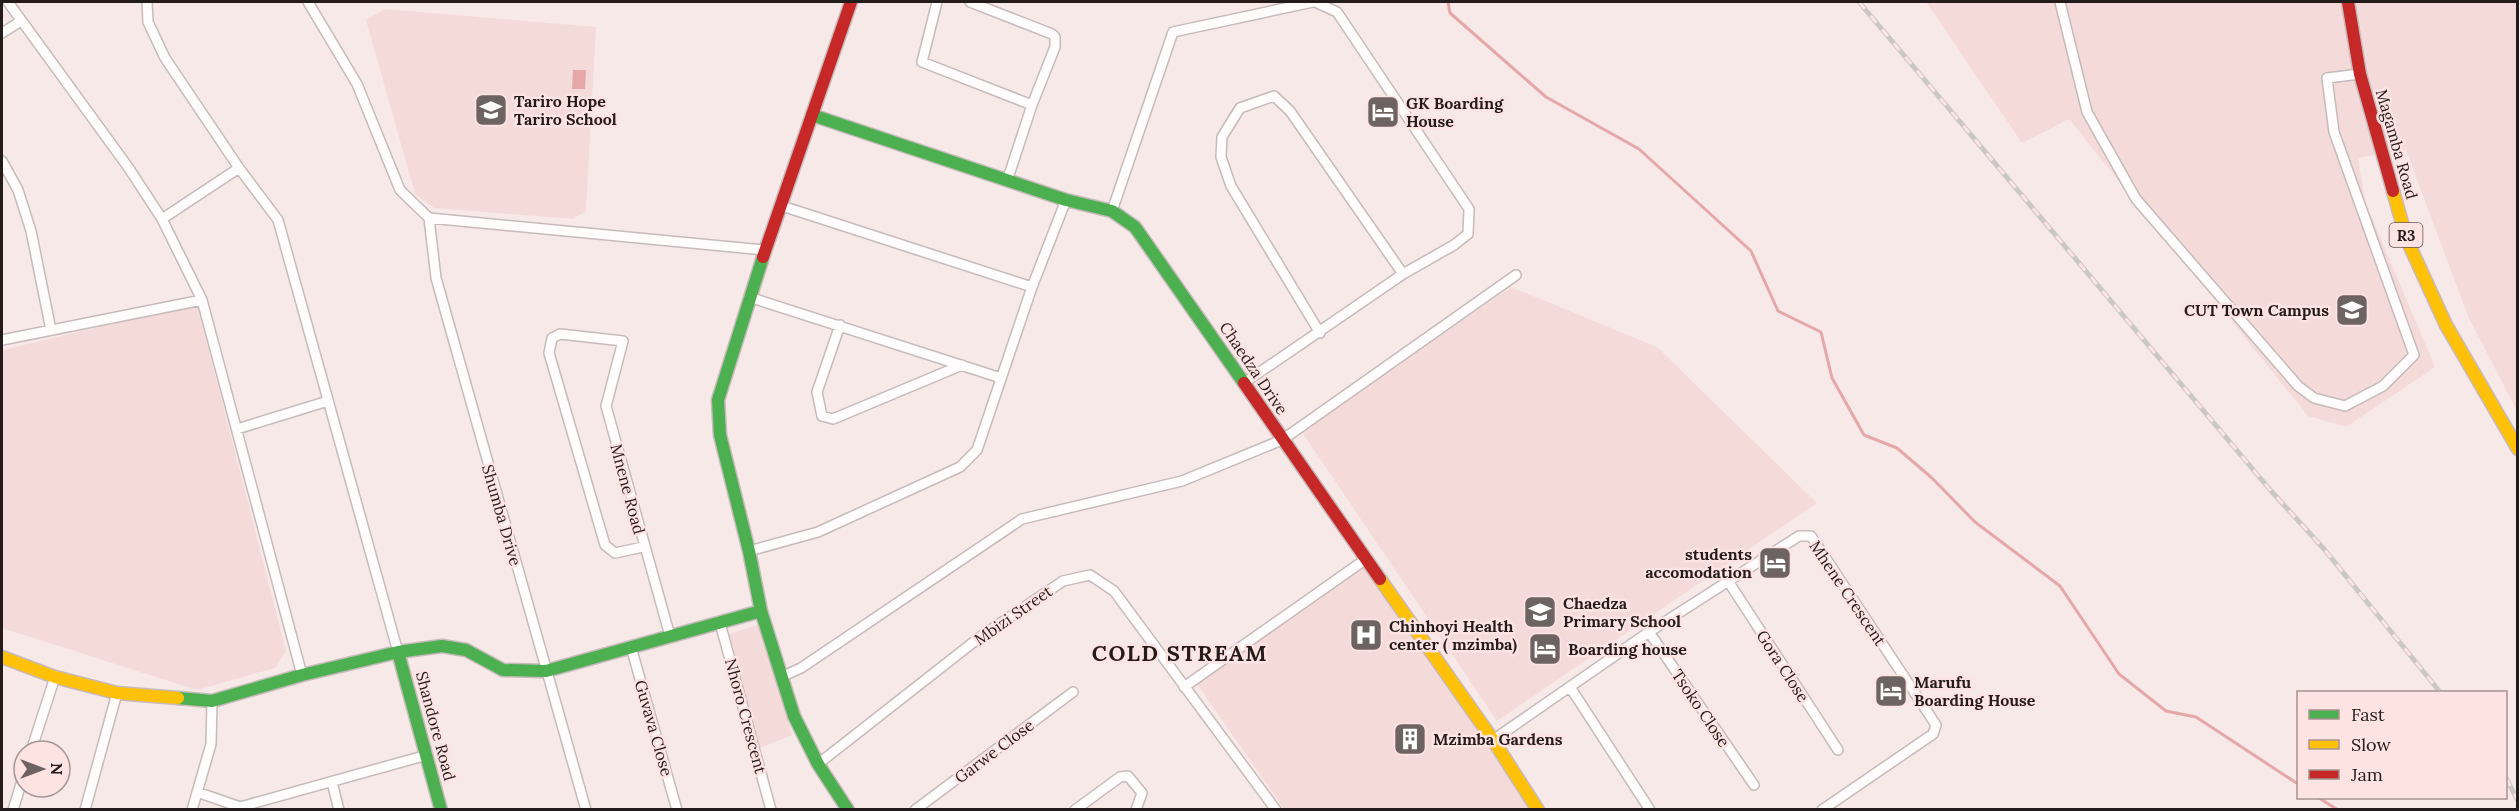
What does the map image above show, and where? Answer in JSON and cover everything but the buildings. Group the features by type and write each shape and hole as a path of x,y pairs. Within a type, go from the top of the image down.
{"main road":[{"path":"844,808 818,764 794,716 781,677 761,611 749,551 720,435 718,400 749,297 851,2"},
{"name":"Magamba Road","path":"2349,2 2360,74 2407,240 2446,325 2517,449"},
{"name":"Chaedza Drive","path":"813,115 1066,200 1112,211 1135,227 1493,740 1538,810"},
{"path":"2,657 55,676 117,693 212,701 302,675 398,652 442,646 466,650 503,670 546,671 761,611"},
{"name":"Shandore Road","path":"398,652 441,810"}],"street":[{"path":"8,2 128,167 162,219 202,300 302,675"},
{"path":"147,2 148,22 165,58 239,168 278,220 398,652"},
{"path":"308,2 357,84 400,190 429,218 765,250"},
{"path":"937,2 922,62 1032,105"},
{"path":"970,2 1055,37 1055,47 1032,105 1007,181"},
{"path":"1112,211 1173,32 1314,2 1337,12 1468,208 1468,234 1454,245 1403,274 1244,383"},
{"path":"2060,2 2087,112 2136,200 2298,386 2314,398 2345,406 2383,386 2414,355 2334,132 2327,78 2360,74"},
{"path":"2,33 21,21"},
{"path":"1320,333 1231,186 1221,157 1222,137 1240,108 1274,96 1290,111 1403,274"},
{"path":"2,161 18,190 31,231 51,330"},
{"path":"162,219 239,168"},
{"path":"749,551 818,532 960,467 977,450 1032,287 1066,200"},
{"path":"782,206 1032,287"},
{"name":"Shumba Drive","path":"429,218 436,278 586,810"},
{"path":"781,677 801,668 1022,519 1182,481 1282,440 1516,275"},
{"path":"749,297 1002,378"},
{"path":"2,340 202,300"},
{"path":"840,326 818,392 822,416 833,419 962,365"},
{"name":"Mnene Road","path":"643,547 615,554 605,545 549,353 552,338 560,334 623,341 606,406 643,547 670,636"},
{"path":"237,429 328,401"},
{"name":"Mhene Crescent","path":"1493,740 1649,632 1728,581 1799,536 1811,536 1936,725 1933,734 1822,810"},
{"path":"1184,687 1366,559"},
{"name":"Mbizi Street","path":"818,764 980,637 1063,581 1090,575 1114,591 1276,810"},
{"name":"Gora Close","path":"1728,581 1838,750"},
{"name":"Nhoro Crescent","path":"720,623 771,810"},
{"name":"Tsoko Close","path":"1649,632 1754,785"},
{"name":"Guvava Close","path":"631,647 677,810"},
{"path":"35,739 55,676"},
{"path":"1570,687 1650,810"},
{"name":"Garwe Close","path":"915,810 1072,692"},
{"path":"85,810 117,693"},
{"path":"192,810 211,744 212,701"},
{"path":"197,792 240,808 427,754"},
{"path":"1075,810 1120,777 1128,776 1142,793 1136,810"},
{"path":"332,782 339,810"}],"shaded area":[{"path":"1926,2 2517,2 2517,411 2468,316 2406,150 2358,158 2365,201 2435,367 2346,427 2308,416 2069,119 2022,143"},
{"name":"Tariro Hope Tariro School","path":"385,9 596,27 586,211 573,219 434,208 415,194 366,20"},
{"path":"573,70 586,70 585,89 572,89"},
{"name":"Chaedza Primary School","path":"1511,287 1657,347 1817,503 1497,721 1302,432"},
{"path":"197,304 286,651 275,668 197,690 2,628 2,350"},
{"path":"1365,563 1534,809 1284,809 1197,684"},
{"path":"761,624 792,735 758,749 729,634"}],"waterway":[{"path":"1448,2 1450,13 1546,97 1639,149 1751,251 1778,311 1821,332 1832,378 1864,435 1897,448 1932,478 1975,522 2060,586 2119,674 2166,711 2196,717 2297,783"},
{"path":"2321,799 2338,810"}],"railway":[{"path":"1859,2 2272,492 2324,549 2439,691"},
{"path":"2507,780 2518,801"}],"traffic: fast":[{"path":"812,115 1066,200 1112,211 1135,227 1244,383"},
{"path":"763,257 718,400 720,435 749,551 761,611 794,716 818,764 848,810"},
{"path":"178,698 212,701 302,675 398,652 442,646 466,650 503,670 546,671 761,611"},
{"path":"398,652 441,810"}],"traffic: slow":[{"path":"2393,191 2407,240 2446,325 2518,449"},
{"path":"1380,579 1493,740 1538,810"},
{"path":"2,657 55,677 117,693 178,698"}],"traffic: jam":[{"path":"763,257 851,2"},
{"path":"2348,2 2360,74 2393,191"},
{"path":"1244,383 1380,579"}],"place":[{"name":"Tariro Hope Tariro School","path":"491,110"},
{"name":"GK Boarding House","path":"1383,112"},
{"name":"CUT Town Campus","path":"2352,310"},
{"name":"students accomodation","path":"1775,563"},
{"name":"Chaedza Primary School","path":"1540,612"},
{"name":"Chinhoyi Health center ( mzimba)","path":"1366,635"},
{"name":"Boarding house","path":"1545,649"},
{"name":"Marufu Boarding House","path":"1891,691"},
{"name":"Mzimba Gardens","path":"1410,739"}],"district":[{"name":"COLD STREAM","path":"1180,653"}]}
